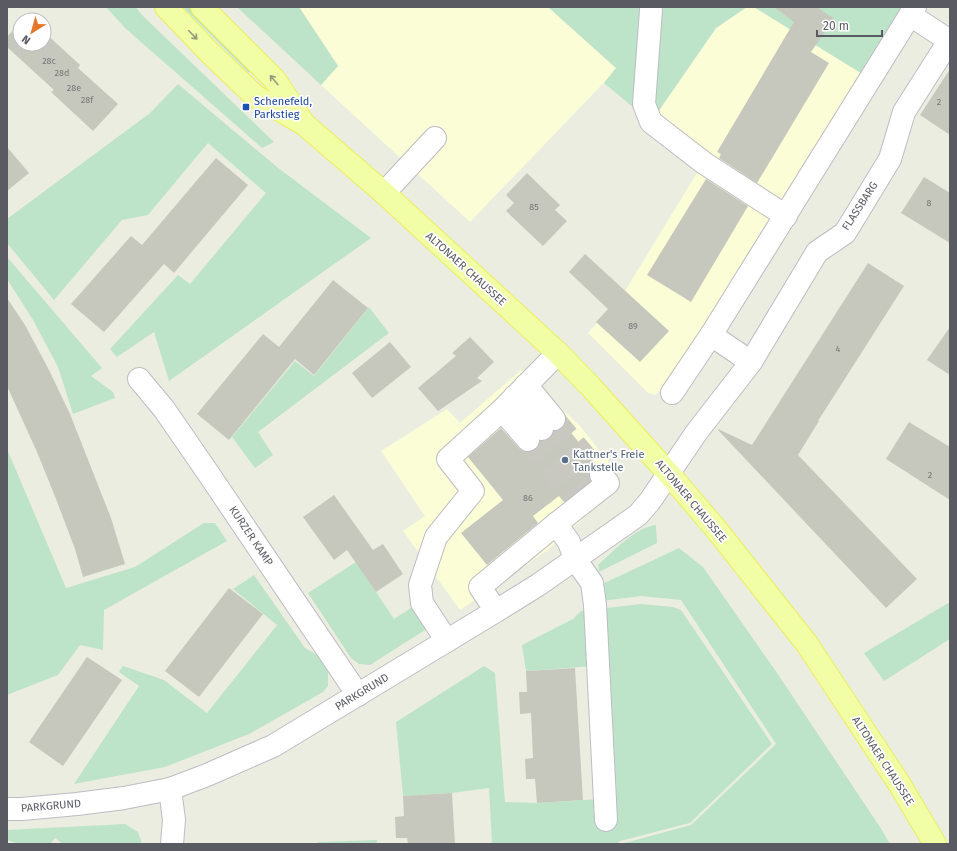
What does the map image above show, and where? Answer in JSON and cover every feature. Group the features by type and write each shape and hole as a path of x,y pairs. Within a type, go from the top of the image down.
{"main road":[{"name":"ALTONAER CHAUSSEE","path":"166,7 255,96 304,124 384,193 558,353 590,386 716,529 807,644 900,785 935,844"},
{"name":"ALTONAER CHAUSSEE","path":"202,7 275,80 304,124"}],"street":[{"path":"651,10 644,104 651,122 704,163 786,216"},
{"name":"FLASSBARG","path":"669,474 696,433 751,362 817,252 845,232 890,159 904,112 949,41 913,11 711,335 672,393"},
{"path":"384,193 435,138"},
{"path":"711,335 751,362"},
{"path":"446,641 422,603 420,586 436,537 472,491 448,459 558,353"},
{"name":"KURZER KAMP","path":"139,379 164,409 358,695"},
{"path":"514,397 541,429 514,397"},
{"name":"PARKGRUND","path":"7,809 77,804 124,798 170,789 207,775 273,746 538,585 638,515 650,502 669,474"},
{"path":"496,611 480,587 556,524 588,491"},
{"path":"556,524 569,542 575,559 592,583 595,605 606,820"},
{"path":"170,789 174,820 172,844"}],"shaded area":[{"path":"106,7 136,7 142,15 274,142 262,148 125,28"},
{"path":"183,7 192,7 254,68 249,73"},
{"path":"237,7 299,7 338,66 321,85"},
{"path":"299,7 548,7 617,69 470,222 321,85 338,66"},
{"path":"548,7 747,7 716,28 651,122 604,83 616,68"},
{"path":"747,7 754,7 864,75 702,330 656,395 648,393 588,333 625,291 703,163 651,122 716,28"},
{"path":"754,7 905,7 864,75"},
{"path":"178,84 277,167 371,238 169,381 154,332 117,357 110,349 178,275 190,284 266,193 208,143 148,215 122,220 54,300 7,243 7,219 150,113"},
{"path":"7,257 102,368 91,376 113,392 115,398 73,414 58,367 33,320 7,279"},
{"path":"369,307 389,333 258,432 273,455 255,468 232,437 295,361 314,376"},
{"path":"521,370 580,426 611,465 620,486 545,552 460,610 403,531 425,516 381,451 447,409 460,423"},
{"path":"7,449 66,588 135,567 204,523 215,523 227,541 104,610 103,650 80,645 58,675 7,695"},
{"path":"656,525 657,543 599,572 598,565 632,535 648,527"},
{"path":"679,548 703,567 775,670 890,844 621,844 691,825 776,744 681,600 641,596 602,601 600,585"},
{"path":"356,562 394,619 414,606 428,628 370,665 359,664 351,658 308,593"},
{"path":"254,575 305,648 317,655 328,671 328,686 323,692 249,734 165,767 74,784 139,686 119,672 123,666 164,680 207,713 277,625 233,589"},
{"path":"950,602 950,639 884,681 864,653"},
{"path":"641,604 673,607 681,610 772,744 690,823 620,841 617,844 492,844 489,788 452,793 403,796 396,722 484,666 495,673 505,802 537,803 615,798 607,665 526,671 522,645 573,619 581,611"},
{"path":"125,824 138,832 142,844 63,844 55,838 50,844 19,844 7,840 7,830"},
{"path":"377,840 377,844 317,844 317,842"}],"building":[{"path":"774,7 817,7 834,19 811,52 829,63 757,183 719,158 721,154 717,152 794,22"},
{"path":"12,31 12,52 7,47 7,37"},
{"path":"52,39 80,65 78,68 118,104 93,131 51,92 54,90 12,52 52,52"},
{"path":"950,69 950,135 920,115"},
{"path":"7,147 29,173 7,191"},
{"path":"216,158 248,185 174,273 164,264 104,332 71,304 131,236 142,245"},
{"path":"527,173 560,205 555,210 567,221 543,246 506,211 514,203 506,195"},
{"path":"924,177 950,193 950,243 901,213"},
{"path":"706,179 748,206 691,302 647,275"},
{"path":"585,254 669,331 640,362 596,322 608,309 569,272"},
{"path":"868,263 904,286 798,455 917,579 886,608 718,430 752,445"},
{"path":"333,280 368,308 314,375 295,359 229,440 197,414 263,334 279,347"},
{"path":"7,298 25,325 70,414 111,518 125,564 83,577 75,549 56,499 37,452 7,386"},
{"path":"950,327 950,375 927,360"},
{"path":"470,337 494,362 477,378 482,381 438,411 418,388 456,356 452,353"},
{"path":"390,342 411,367 372,398 352,373"},
{"path":"909,422 950,447 950,500 886,459"},
{"path":"565,425 596,464 589,471 590,481 564,502 559,496 533,516 538,523 487,565 461,533 503,500 468,457 501,428 519,448 524,452 530,452 536,449 540,441 550,439 554,431 562,429"},
{"path":"334,495 373,550 383,544 403,574 376,592 347,550 334,560 303,517"},
{"path":"229,588 263,614 199,697 165,671"},
{"path":"87,657 122,680 63,766 29,742"},
{"path":"575,668 583,800 537,803 535,779 526,779 525,759 533,758 531,713 520,714 519,692 527,692 526,671"},
{"path":"452,793 455,844 408,844 407,838 396,838 395,817 404,816 403,796"}],"tunnel":[{"path":"554,419 601,475"},
{"path":"542,429 588,485"},
{"path":"528,440 574,496"}],"place":[{"name":"Schenefeld, Parkstieg","path":"246,107"},
{"name":"Kattner's Freie Tankstelle","path":"565,460"}]}
